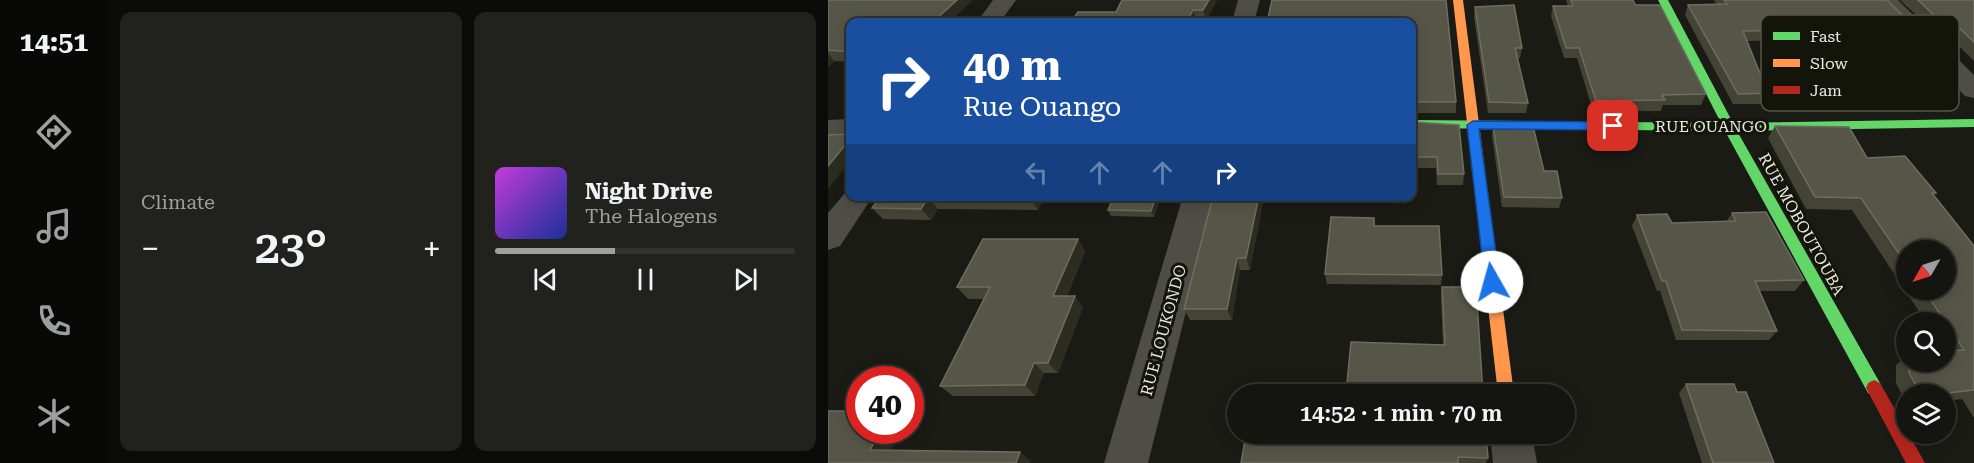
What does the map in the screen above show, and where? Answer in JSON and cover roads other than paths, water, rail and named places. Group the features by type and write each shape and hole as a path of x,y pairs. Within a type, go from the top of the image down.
{"street":[{"path":"991,18 1005,0"},
{"path":"1244,18 1249,0"},
{"path":"1458,0 1505,384"},
{"name":"RUE MOBOUTOUBA","path":"1663,0 1729,127 1916,463"},
{"path":"1885,0 1900,15"},
{"path":"1959,75 1974,90"},
{"name":"RUE OUANGO","path":"1416,124 1729,127 1974,123"},
{"path":"828,129 846,128"},
{"path":"828,237 854,201"},
{"name":"RUE LOUKONDO","path":"1126,463 1198,201"},
{"path":"1512,444 1515,463"}]}
